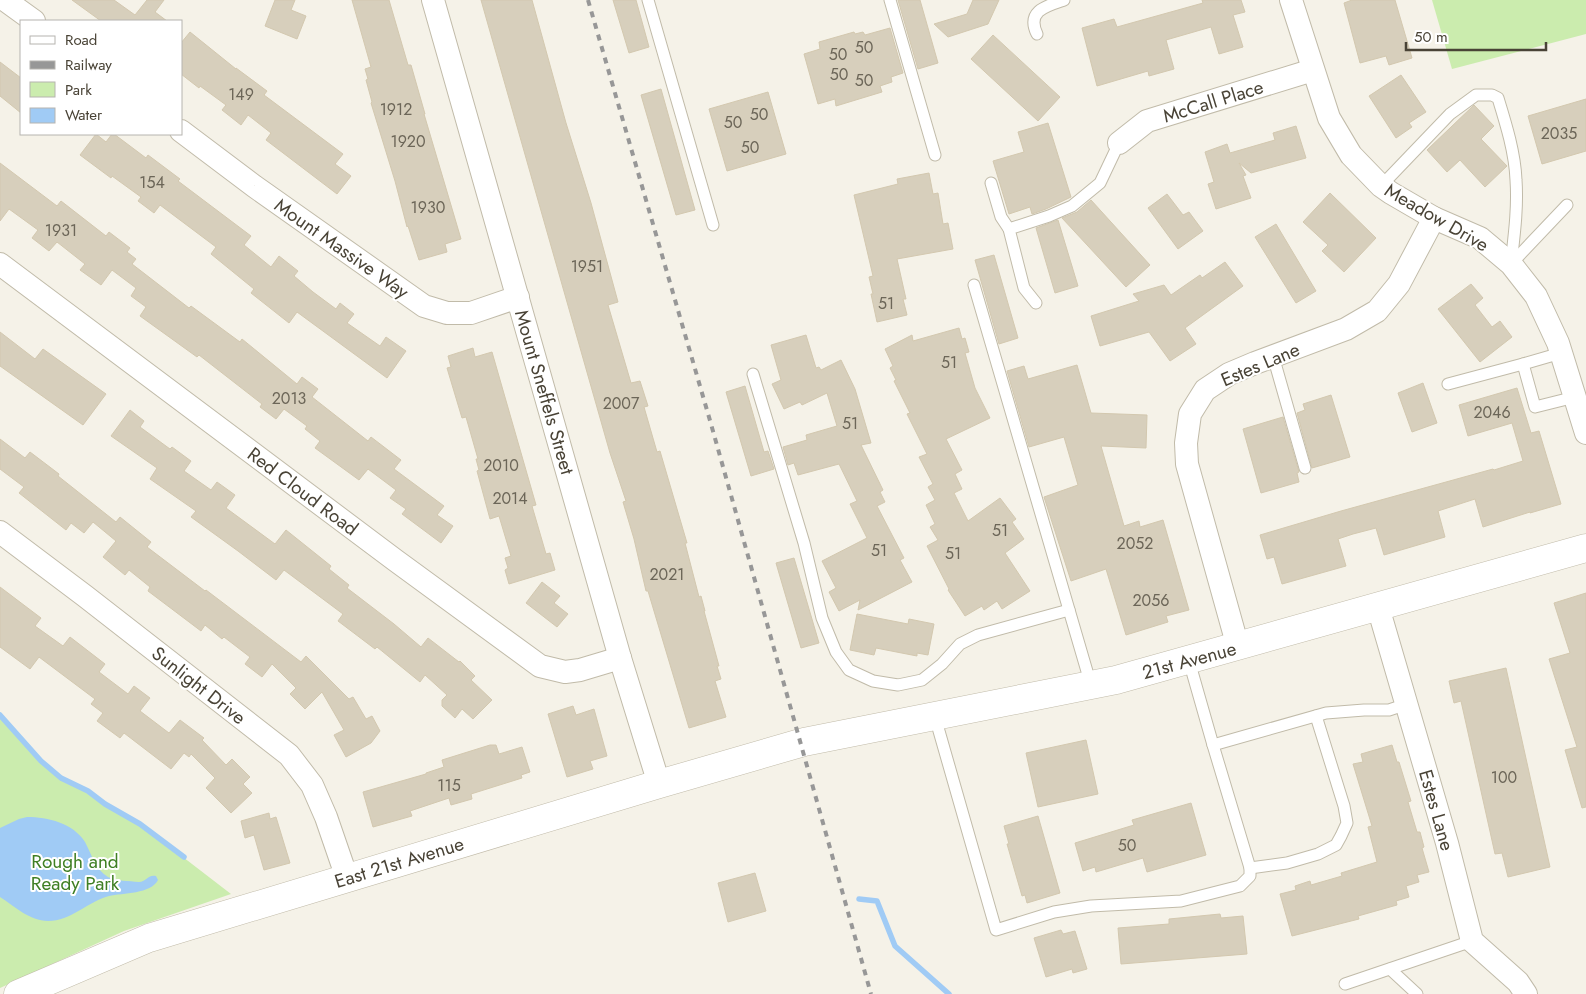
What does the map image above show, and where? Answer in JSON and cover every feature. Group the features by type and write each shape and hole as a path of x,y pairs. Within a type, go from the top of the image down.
{"street":[{"path":"5,0 33,20"},
{"name":"Mount Sneffels Street","path":"433,0 620,658 659,784"},
{"name":"Meadow Drive","path":"1291,0 1329,118 1351,155 1390,193 1434,218 1480,238 1511,264 1536,296 1561,353 1586,433"},
{"name":"McCall Place","path":"1119,143 1147,121 1313,70"},
{"name":"Mount Massive Way","path":"182,132 254,186 424,306 447,313 471,312 518,297"},
{"name":"Estes Lane","path":"1238,647 1188,464 1186,443 1190,414 1205,390 1229,374 1346,329 1377,311 1399,284 1434,218"},
{"name":"Red Cloud Road","path":"0,264 395,560 540,666 565,672 580,670 620,658"},
{"name":"Sunlight Drive","path":"0,532 289,755 312,785 326,817 346,878"},
{"name":"21st Avenue","path":"787,747 804,742 1116,680 1586,548"},
{"name":"Estes Lane","path":"1378,607 1447,843 1472,941"},
{"name":"East 21st Avenue","path":"19,994 149,938 787,747"},
{"path":"1472,941 1518,982 1526,994"}],"lane":[{"path":"648,0 713,225"},
{"path":"890,0 936,155"},
{"path":"1037,34 1033,26 1039,11 1064,0"},
{"path":"1381,186 1450,114 1476,95 1492,95 1498,98 1506,124 1516,179 1517,212 1511,264"},
{"path":"1009,229 1049,216 1072,206 1100,183 1119,143"},
{"path":"991,183 1000,217 1009,229 1024,288 1036,304"},
{"path":"1511,264 1567,205"},
{"path":"974,285 1092,685"},
{"path":"1448,384 1561,353"},
{"path":"1272,356 1305,468"},
{"path":"1523,364 1535,408 1575,397"},
{"path":"753,374 804,543 822,618 836,652 849,670 873,681 898,685 922,680 942,664 960,644 978,635 1069,610"},
{"path":"935,717 996,930 1054,912 1091,906 1181,901 1240,886 1250,876 1250,868 1189,660"},
{"path":"1213,745 1326,713 1354,710 1389,710 1407,704"},
{"path":"1250,868 1287,864 1318,854 1336,845 1347,823 1344,806 1316,716"},
{"path":"1345,984 1472,941"},
{"path":"1390,969 1416,994"}],"green space":[{"path":"1432,0 1586,0 1586,34 1452,69"},
{"name":"Rough and Ready Park","path":"0,715 41,761 61,778 88,791 105,804 140,824 231,894 124,931 0,988"}],"water":[{"path":"27,817 59,822 74,830 85,842 97,866 108,877 139,882 156,876 158,880 149,888 109,896 93,902 64,918 48,921 35,919 0,897 0,828"}],"building":[{"path":"72,0 114,0 135,15 147,0 164,0 155,12 166,20 100,20"},
{"path":"275,0 295,0 291,10 306,16 297,39 265,26"},
{"path":"352,0 389,0 408,65 411,65 461,239 445,244 447,252 419,260 407,227 371,103 365,69 371,67"},
{"path":"481,0 532,0 618,302 608,305 631,383 640,381 648,406 644,407 657,452 660,451 687,543 685,543 719,666 717,666 721,679 715,681 726,717 689,728 648,591 646,591 623,502 626,501 610,453"},
{"path":"613,0 636,0 649,47 629,53"},
{"path":"898,0 920,0 938,63 918,69"},
{"path":"973,0 999,0 988,24 948,37 934,24 967,14"},
{"path":"1202,0 1241,0 1245,12 1233,15 1243,47 1219,54 1211,27 1166,40 1174,69 1149,76 1148,71 1097,86 1082,28 1114,19 1117,27 1203,3"},
{"path":"1352,0 1395,0 1412,58 1389,65 1386,56 1360,63 1344,3"},
{"path":"890,28 903,73 891,77 892,82 880,86 882,92 836,106 835,99 818,104 804,54 820,49 819,42 854,32 855,34 863,32 865,35"},
{"path":"190,32 267,91 264,95 343,154 335,164 351,176 337,194 266,140 271,133 248,115 241,125 222,110 226,105 182,75 182,42"},
{"path":"993,35 1060,97 1038,121 971,59"},
{"path":"0,62 20,77 20,112 0,96"},
{"path":"1401,75 1426,112 1409,123 1412,127 1396,138 1369,96"},
{"path":"661,89 695,210 676,215 641,95"},
{"path":"768,92 786,154 727,171 709,109"},
{"path":"1586,99 1586,151 1542,164 1528,116"},
{"path":"1474,105 1494,126 1481,139 1507,166 1485,187 1460,160 1447,172 1427,150"},
{"path":"1048,123 1071,197 1032,214 1030,207 1009,214 993,161 1024,152 1018,132"},
{"path":"1296,126 1306,158 1251,173 1239,163 1246,175 1243,176 1251,198 1216,209 1208,184 1214,182 1205,152 1227,144 1230,153 1275,140 1273,133"},
{"path":"95,135 106,142 111,135 115,135 146,158 148,155 180,179 178,181 251,236 244,245 271,267 279,256 298,271 294,276 313,292 336,309 340,303 354,314 347,323 380,346 386,337 406,351 387,378 297,312 289,323 251,293 254,289 211,254 216,247 160,205 154,213 138,201 141,197 80,155"},
{"path":"0,163 57,206 61,201 106,236 109,232 130,248 127,252 136,259 132,264 189,308 191,306 240,342 242,339 297,384 302,377 318,389 312,397 368,441 371,437 401,460 394,469 444,506 437,515 453,526 441,543 402,514 406,509 390,498 396,490 368,469 359,480 315,448 320,441 305,429 307,426 284,409 276,419 260,407 262,404 199,355 197,357 140,316 146,307 131,296 136,288 112,270 101,285 80,270 85,264 57,242 49,251 32,238 38,230 9,209 0,221"},
{"path":"929,173 933,194 938,193 943,224 948,223 953,249 897,259 906,299 903,299 907,315 877,322 869,277 873,276 854,195 898,184 897,179"},
{"path":"1330,193 1376,238 1344,272 1322,251 1328,245 1303,222"},
{"path":"1167,194 1183,215 1189,212 1203,231 1178,249 1148,208"},
{"path":"1091,200 1150,265 1126,287 1062,218 1077,212"},
{"path":"1058,220 1078,286 1055,293 1036,228"},
{"path":"1276,224 1316,291 1296,303 1255,237"},
{"path":"994,255 1018,338 999,344 975,260"},
{"path":"1225,262 1243,286 1185,328 1196,344 1170,361 1149,332 1100,346 1091,316 1139,301 1133,294 1164,285 1171,295 1200,275 1202,278"},
{"path":"1471,284 1483,298 1475,305 1492,327 1500,321 1512,337 1480,362 1438,309"},
{"path":"959,328 962,339 965,338 969,352 965,353 975,388 990,418 946,439 962,470 955,474 962,489 954,493 968,521 1000,498 1016,519 1012,522 1024,539 1005,553 1030,591 1002,609 997,601 984,610 982,606 965,616 948,590 927,546 938,540 930,527 935,524 926,505 935,500 928,487 933,484 919,457 927,454 907,414 910,413 894,381 896,380 890,368 893,366 885,349 912,335 913,341"},
{"path":"0,332 35,359 43,349 106,394 83,425 0,366"},
{"path":"806,335 816,368 819,367 821,370 841,360 855,389 871,443 861,445 883,490 880,492 885,502 877,506 904,558 900,560 912,582 858,610 860,600 839,611 829,592 836,588 822,561 867,538 850,504 857,501 839,464 798,475 794,463 788,465 783,447 807,440 806,435 837,426 827,393 802,405 800,402 784,409 772,384 781,380 771,345"},
{"path":"473,348 475,357 492,352 536,505 532,506 546,554 550,553 555,570 509,584 505,570 508,568 505,558 511,556 499,516 490,519 477,471 479,470 476,459 478,459 466,417 462,418 447,368 451,367 448,356"},
{"path":"1077,365 1091,413 1147,415 1146,448 1101,446 1124,526 1139,521 1140,527 1163,520 1189,610 1166,616 1168,622 1126,635 1106,569 1071,581 1044,497 1078,485 1064,437 1029,447 1007,371 1024,366 1028,379"},
{"path":"1423,383 1437,423 1412,432 1398,393"},
{"path":"745,386 764,452 768,451 774,469 751,476 726,392"},
{"path":"1517,388 1531,433 1539,431 1561,504 1483,527 1475,499 1438,511 1445,537 1384,555 1376,528 1353,534 1338,539 1346,566 1282,584 1274,557 1267,559 1260,535 1523,461 1512,423 1468,436 1459,405"},
{"path":"1331,395 1350,457 1312,468 1297,413 1305,410 1303,404"},
{"path":"130,410 144,421 140,427 170,449 172,447 191,461 184,471 211,490 217,482 235,495 226,508 275,544 286,530 331,566 329,569 349,585 347,588 421,647 428,638 460,661 475,676 471,680 492,700 473,719 462,709 455,718 442,706 442,700 447,695 425,675 420,682 377,647 375,649 338,621 343,614 284,570 276,580 191,517 196,511 150,479 157,468 111,436"},
{"path":"1283,417 1299,472 1297,473 1299,482 1261,493 1243,429"},
{"path":"0,439 25,458 30,452 116,522 120,517 151,542 147,547 301,662 306,656 349,699 353,697 366,719 372,716 380,731 371,743 346,757 334,735 344,730 322,692 305,709 290,694 296,688 272,664 262,677 245,664 250,657 224,637 222,639 205,625 201,631 148,591 150,587 129,570 125,575 103,557 116,541 93,522 84,533 71,523 66,530 19,493 24,487 0,469"},
{"path":"794,558 819,643 801,648 776,563"},
{"path":"542,582 560,596 554,603 568,614 557,627 526,603"},
{"path":"0,587 41,618 35,626 63,646 70,637 105,664 99,672 128,694 134,686 150,698 140,711 169,733 180,720 204,738 202,740 226,765 232,759 250,777 243,784 252,793 231,813 206,788 215,778 191,754 189,757 184,753 171,769 124,733 120,738 97,721 103,713 91,704 95,699 39,657 30,669 0,647"},
{"path":"1586,593 1586,807 1582,808 1565,750 1577,747 1549,659 1570,653 1554,603"},
{"path":"857,614 908,624 909,619 934,624 928,655 917,653 917,656 876,648 874,655 850,650"},
{"path":"1506,668 1550,867 1508,877 1502,853 1495,854 1461,701 1454,703 1449,681"},
{"path":"573,706 576,715 594,709 607,756 590,761 593,769 567,777 548,714"},
{"path":"1086,740 1098,794 1038,807 1026,753"},
{"path":"490,745 496,745 499,754 522,747 530,772 521,775 522,778 471,794 472,799 451,805 449,798 410,811 412,816 373,827 363,792 426,774 444,767 442,760"},
{"path":"1392,745 1411,801 1408,802 1417,832 1420,832 1424,847 1422,848 1429,872 1417,875 1419,882 1406,886 1409,897 1396,901 1397,905 1358,916 1359,919 1292,936 1280,894 1296,890 1295,886 1310,881 1311,885 1342,876 1341,873 1377,862 1368,827 1372,826 1353,764 1363,762 1361,754"},
{"path":"1191,803 1206,855 1147,872 1143,858 1096,872 1095,867 1083,871 1075,843 1134,825 1132,820"},
{"path":"269,813 270,819 276,817 290,863 264,870 254,835 245,838 241,821"},
{"path":"1038,816 1060,893 1027,903 1025,895 1022,896 1007,844 1009,844 1004,826"},
{"path":"755,873 766,911 728,922 718,883"},
{"path":"1220,914 1221,918 1243,916 1247,954 1121,964 1118,928 1169,924 1169,919"},
{"path":"1061,930 1063,934 1075,931 1087,969 1073,973 1072,969 1046,977 1034,938"}],"waterway":[{"path":"0,715 41,761 61,778 88,791 105,804 140,824 184,857"},
{"path":"859,899 877,901 895,946 949,994"}],"railway":[{"path":"588,0 711,424 871,994"}]}
